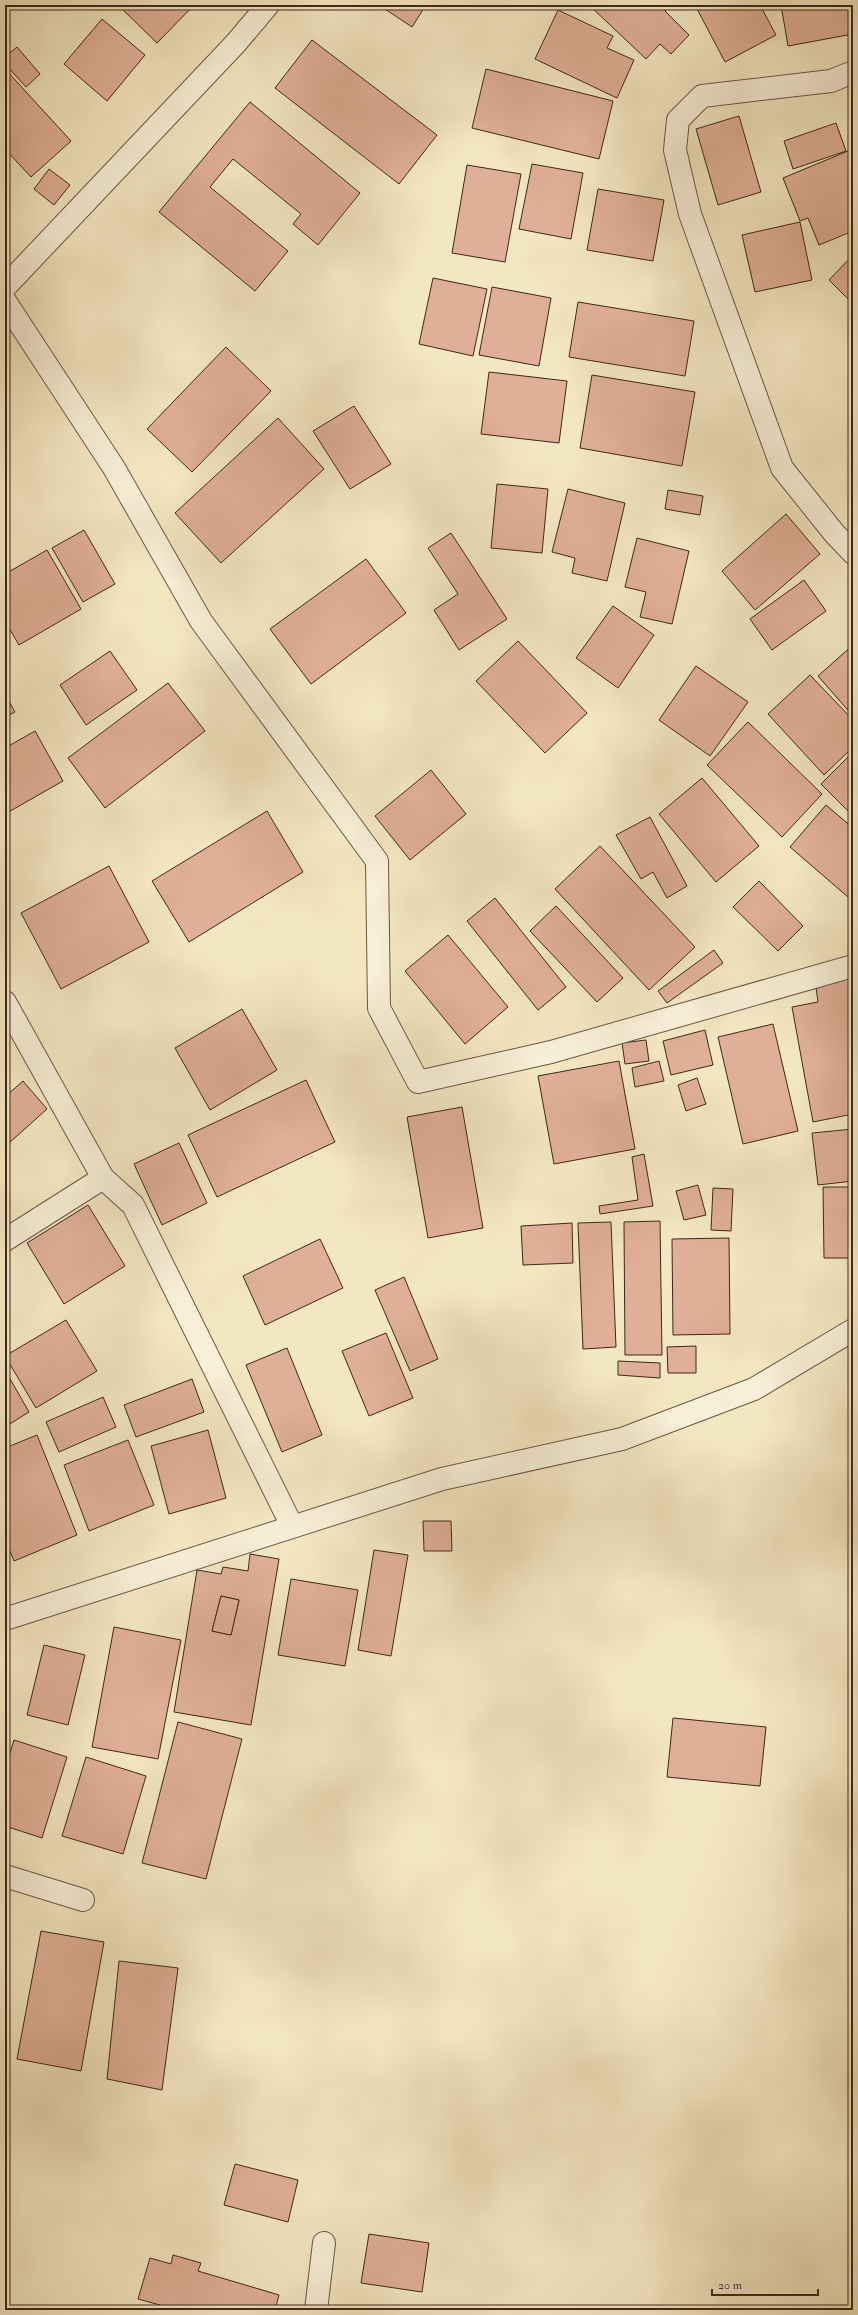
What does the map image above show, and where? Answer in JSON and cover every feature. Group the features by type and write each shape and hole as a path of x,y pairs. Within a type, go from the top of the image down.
{"street":[{"path":"5,287 236,43 268,5"},
{"path":"853,72 831,81 702,96 678,120 675,150 690,214 782,468 834,533 853,553"},
{"path":"5,301 114,468 201,621 377,861 379,1008 418,1082 551,1052 853,966"},
{"path":"5,1002 103,1178 133,1205 292,1526"},
{"path":"5,1240 103,1178"},
{"path":"5,1619 292,1526 442,1480 622,1439 754,1389 853,1330"},
{"path":"5,1876 84,1900"},
{"path":"316,2310 324,2243"}],"building":[{"path":"118,5 194,5 157,43"},
{"path":"379,5 426,5 412,27"},
{"path":"480,5 489,5 486,9"},
{"path":"589,5 670,5 665,11 689,35 671,54 660,44 646,59"},
{"path":"695,5 760,5 776,35 725,62"},
{"path":"781,5 848,5 853,34 788,46"},
{"path":"558,10 613,36 607,48 634,60 617,98 535,59"},
{"path":"102,19 145,55 107,101 64,64"},
{"path":"312,40 437,135 399,184 275,88"},
{"path":"17,47 40,74 26,87 5,64 5,57"},
{"path":"5,69 71,141 31,177 5,149"},
{"path":"486,69 613,101 599,159 472,128"},
{"path":"250,102 360,193 318,245 293,224 301,214 233,159 210,187 288,251 255,291 159,212"},
{"path":"739,116 761,192 718,205 696,129"},
{"path":"836,123 846,151 793,169 784,141"},
{"path":"848,151 853,164 853,231 819,245 808,218 800,221 783,178"},
{"path":"532,164 583,173 571,239 519,229"},
{"path":"467,165 521,174 505,262 452,253"},
{"path":"49,169 70,185 54,205 34,189"},
{"path":"598,189 664,200 653,261 587,250"},
{"path":"800,222 812,280 755,292 742,235"},
{"path":"853,255 853,304 829,280"},
{"path":"433,278 487,289 473,356 419,344"},
{"path":"492,287 551,298 539,366 479,355"},
{"path":"578,302 694,321 685,376 569,357"},
{"path":"226,347 271,391 192,472 147,429"},
{"path":"489,372 567,381 559,443 481,434"},
{"path":"592,375 695,392 682,466 580,448"},
{"path":"354,406 391,464 350,489 313,431"},
{"path":"278,418 324,469 221,563 175,513"},
{"path":"497,484 548,489 542,553 491,548"},
{"path":"568,489 625,503 607,581 572,573 575,558 552,552"},
{"path":"668,490 703,496 700,515 665,509"},
{"path":"786,514 820,554 755,610 722,571"},
{"path":"84,530 115,584 83,602 52,548"},
{"path":"451,533 507,619 459,650 434,610 458,594 428,548"},
{"path":"637,538 689,551 672,624 640,617 646,592 625,587"},
{"path":"47,550 81,609 19,645 5,621 5,574"},
{"path":"366,559 406,613 311,684 270,629"},
{"path":"804,580 826,611 772,650 750,619"},
{"path":"613,606 654,635 618,688 576,658"},
{"path":"518,641 587,713 545,753 476,681"},
{"path":"853,645 853,716 818,676"},
{"path":"110,651 137,690 86,725 60,685"},
{"path":"696,666 748,702 710,756 659,720"},
{"path":"810,675 853,720 853,747 824,775 768,714"},
{"path":"168,683 205,731 105,808 68,758"},
{"path":"5,694 15,712 5,717"},
{"path":"748,722 822,794 782,837 707,765"},
{"path":"35,731 63,781 5,814 5,748"},
{"path":"853,752 853,806 848,811 821,784"},
{"path":"431,770 466,814 410,860 375,816"},
{"path":"702,778 759,846 716,882 659,814"},
{"path":"826,805 853,828 853,891 848,897 790,847"},
{"path":"267,811 303,872 189,942 152,881"},
{"path":"650,817 687,886 667,898 653,872 641,879 616,835"},
{"path":"600,846 695,947 649,990 555,889"},
{"path":"109,866 149,942 61,989 21,913"},
{"path":"759,881 803,926 778,951 733,907"},
{"path":"495,898 566,987 538,1010 467,921"},
{"path":"556,906 623,978 597,1002 530,931"},
{"path":"448,935 508,1007 465,1044 405,971"},
{"path":"714,950 723,963 667,1003 658,991"},
{"path":"853,973 853,1114 813,1122 792,1007 818,1002 815,980"},
{"path":"242,1009 277,1070 210,1110 175,1048"},
{"path":"773,1024 798,1131 743,1144 718,1037"},
{"path":"705,1030 713,1065 671,1075 663,1041"},
{"path":"646,1040 649,1061 625,1064 622,1043"},
{"path":"619,1061 635,1149 554,1164 538,1076"},
{"path":"659,1061 664,1081 635,1087 632,1068"},
{"path":"697,1078 706,1104 686,1111 678,1085"},
{"path":"306,1080 335,1142 217,1197 188,1135"},
{"path":"23,1081 47,1109 8,1144 5,1140 5,1097"},
{"path":"462,1107 483,1228 428,1238 407,1117"},
{"path":"853,1129 853,1181 818,1185 812,1133"},
{"path":"179,1143 207,1203 162,1225 134,1164"},
{"path":"644,1154 653,1206 600,1214 599,1206 638,1200 632,1157"},
{"path":"698,1185 706,1215 684,1220 676,1191"},
{"path":"823,1187 853,1187 853,1258 824,1258"},
{"path":"713,1188 733,1189 731,1231 711,1230"},
{"path":"88,1205 125,1266 64,1304 27,1243"},
{"path":"660,1221 662,1355 625,1355 624,1222"},
{"path":"611,1222 616,1347 583,1349 578,1223"},
{"path":"572,1223 573,1263 523,1265 521,1226"},
{"path":"729,1238 730,1334 673,1335 672,1239"},
{"path":"320,1239 343,1288 265,1325 243,1276"},
{"path":"404,1277 438,1359 410,1371 375,1290"},
{"path":"66,1320 97,1371 36,1408 5,1356"},
{"path":"386,1333 413,1398 369,1416 342,1351"},
{"path":"696,1346 696,1373 668,1373 667,1347"},
{"path":"287,1348 322,1435 282,1452 246,1365"},
{"path":"618,1361 660,1363 660,1378 618,1375"},
{"path":"5,1370 29,1412 5,1427"},
{"path":"192,1379 204,1412 136,1437 124,1405"},
{"path":"103,1397 116,1427 59,1452 46,1422"},
{"path":"208,1430 226,1498 169,1514 151,1446"},
{"path":"37,1435 77,1535 14,1561 5,1539 5,1448"},
{"path":"128,1440 154,1505 89,1531 64,1465"},
{"path":"423,1521 451,1521 452,1551 424,1551"},
{"path":"374,1550 408,1555 391,1656 358,1650"},
{"path":"250,1554 279,1559 251,1725 174,1712 197,1570 221,1574 223,1567 248,1571","holes":["221,1596 239,1600 231,1635 212,1631"]},
{"path":"291,1579 358,1590 345,1666 278,1655"},
{"path":"221,1596 239,1600 231,1635 212,1631"},
{"path":"114,1627 181,1640 158,1759 92,1747"},
{"path":"44,1645 85,1655 68,1725 27,1715"},
{"path":"673,1718 766,1727 760,1786 667,1777"},
{"path":"178,1722 242,1739 206,1879 142,1863"},
{"path":"14,1740 67,1757 42,1838 5,1826 5,1769"},
{"path":"86,1757 146,1776 123,1854 62,1836"},
{"path":"5,1908 8,1909 5,1922"},
{"path":"41,1931 104,1942 81,2071 17,2059"},
{"path":"119,1961 178,1968 162,2090 107,2079"},
{"path":"235,2164 298,2180 288,2222 224,2205"},
{"path":"369,2234 429,2243 422,2292 361,2283"},
{"path":"173,2255 201,2263 198,2271 279,2295 275,2310 178,2310 138,2299 150,2258 171,2264"}]}
